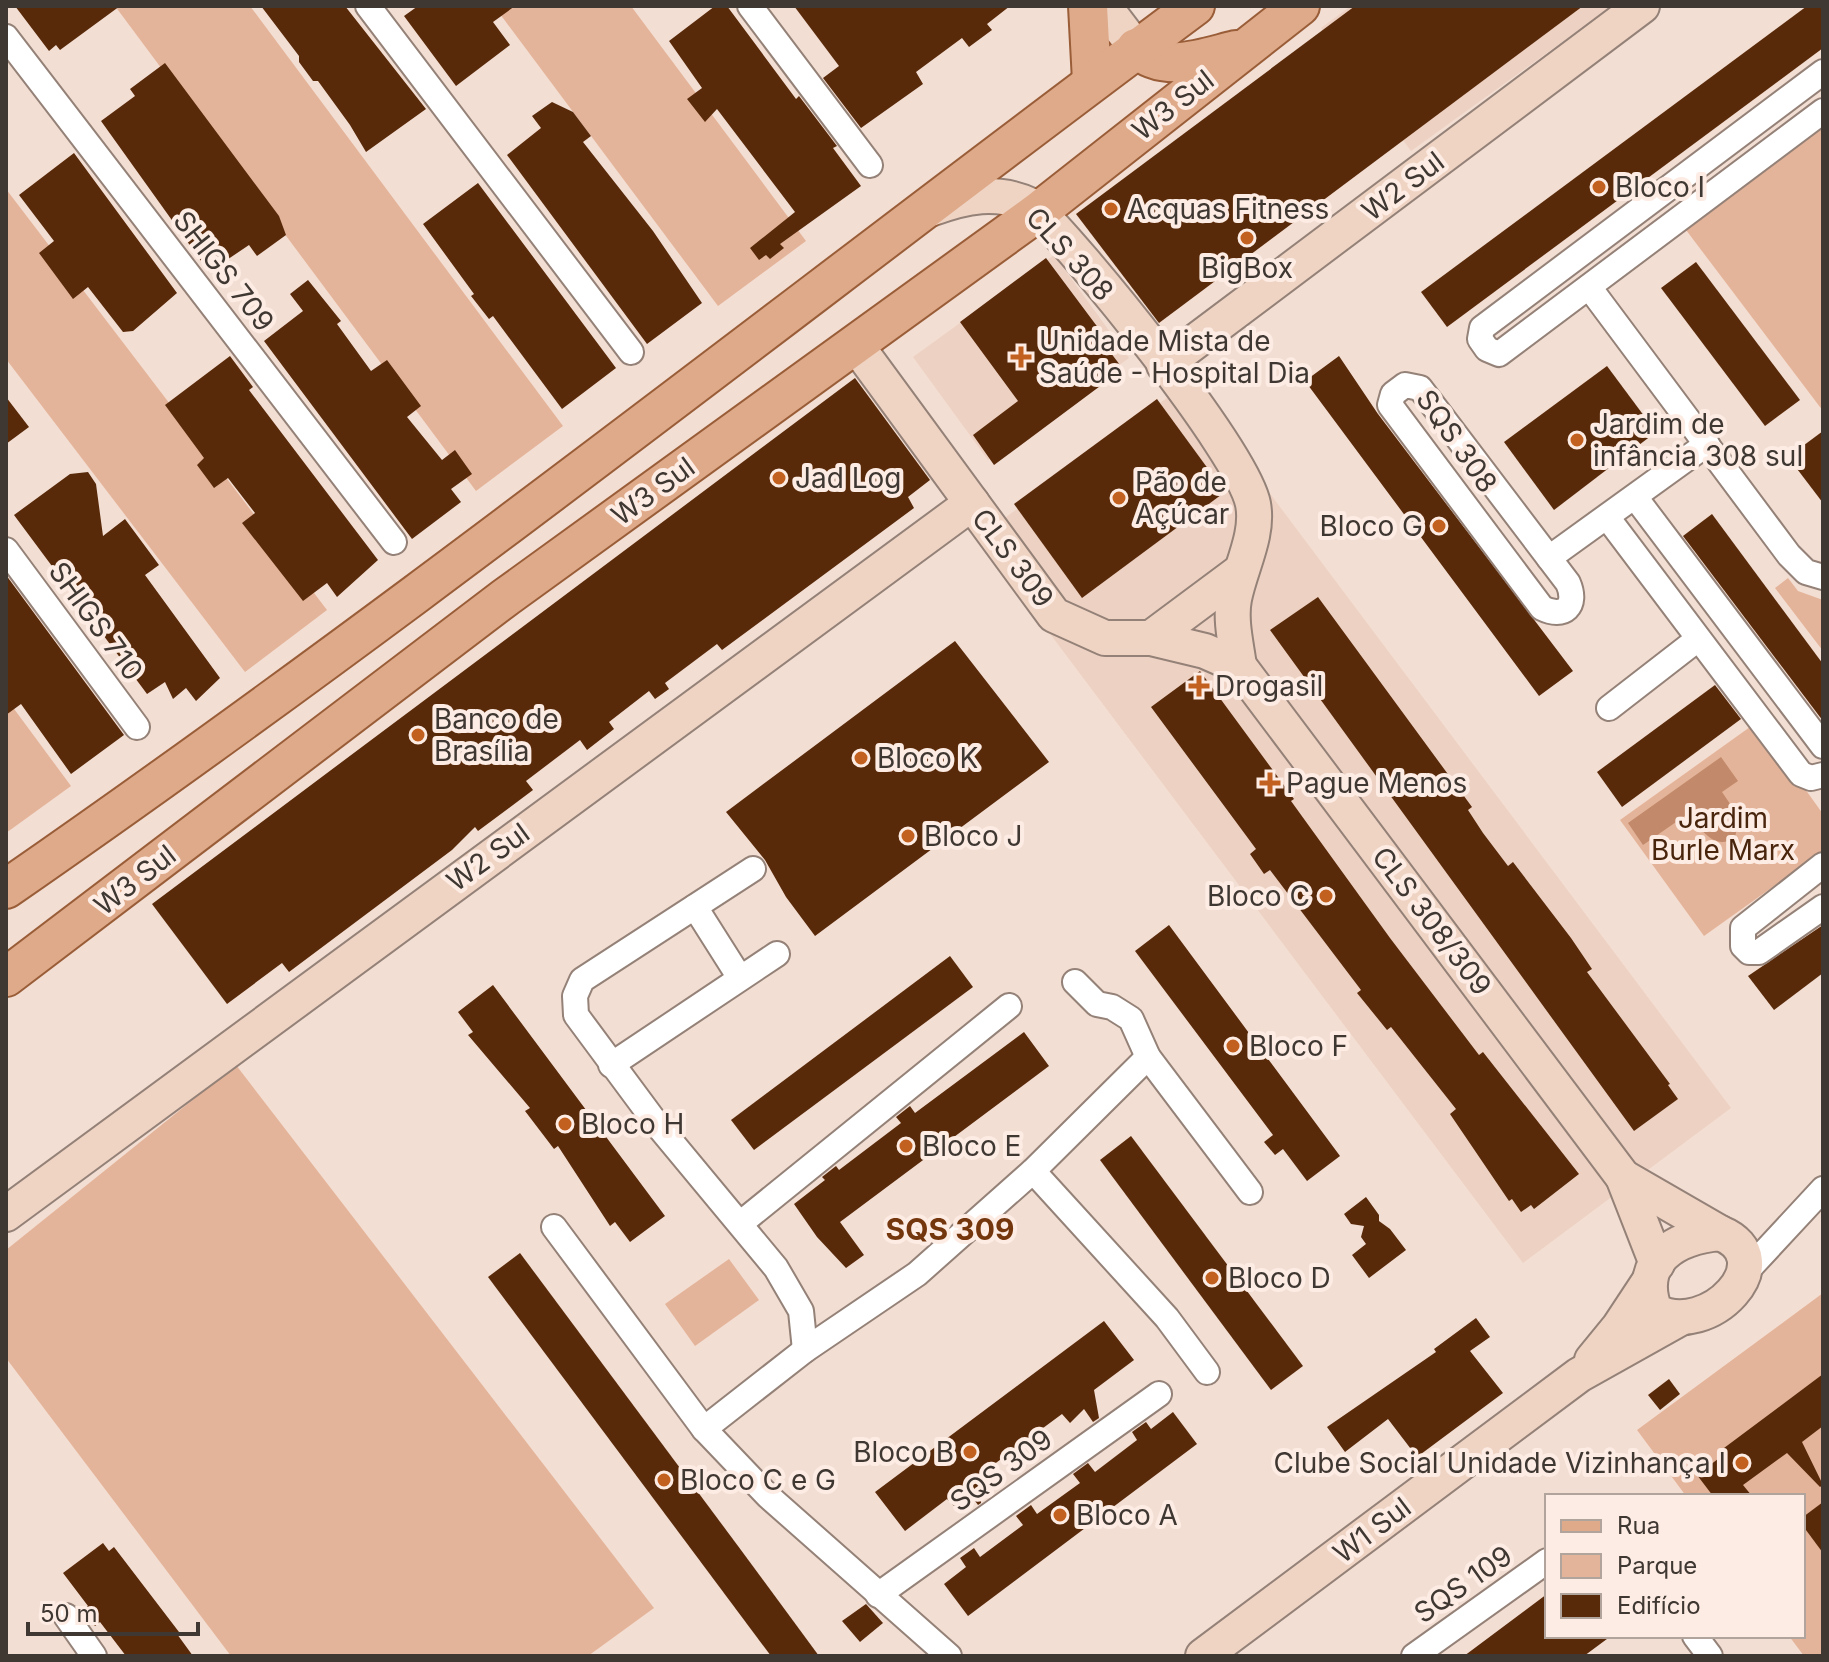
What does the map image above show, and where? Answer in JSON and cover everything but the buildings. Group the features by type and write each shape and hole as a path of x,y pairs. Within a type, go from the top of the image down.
{"main road":[{"path":"1088,6 1092,81"},
{"name":"W3 Sul","path":"6,977 623,512 1038,212 1300,6"},
{"name":"W3 Sul","path":"6,889 608,452 910,217 1136,48 1178,11"},
{"path":"1136,48 1153,60 1172,62 1244,48"},
{"path":"608,452 599,475 601,488 623,512"}],"street":[{"path":"368,6 631,352"},
{"path":"750,6 870,165"},
{"path":"1104,6 1136,48"},
{"name":"W2 Sul","path":"1164,365 1642,6"},
{"name":"SHIGS 709","path":"6,37 394,542"},
{"path":"1823,72 1482,328 1480,339 1487,349 1499,354 1823,111"},
{"name":"CLS 308","path":"910,217 956,200 988,194 1021,201 1038,212 1164,365 1234,461 1250,491 1254,520 1233,603 1239,666"},
{"path":"1589,287 1789,555 1806,572 1823,577"},
{"name":"CLS 309","path":"856,345 1054,615 1105,638 1151,638 1205,651 1239,666"},
{"name":"SQS 308","path":"1405,385 1420,388 1549,558 1573,595 1571,606 1565,612 1554,614 1542,608 1390,405 1393,394 1405,385"},
{"path":"1549,558 1707,444"},
{"path":"1635,497 1823,746"},
{"name":"W2 Sul","path":"6,1214 972,503"},
{"path":"1607,517 1801,774 1811,778 1823,775"},
{"name":"SHIGS 710","path":"6,550 137,727"},
{"path":"1151,638 1241,571"},
{"path":"1609,708 1698,639"},
{"name":"CLS 308/309","path":"1239,666 1623,1177 1654,1272"},
{"path":"1823,865 1743,928 1743,946 1749,952 1759,952 1823,907"},
{"path":"753,869 582,980 578,987 576,1015 611,1065 776,1268 801,1311 805,1350"},
{"path":"695,907 740,978"},
{"path":"611,1065 777,954"},
{"path":"1075,982 1097,1004 1112,1007 1131,1019 1148,1057 1250,1192"},
{"path":"741,1223 1009,1006"},
{"path":"704,1429 805,1350 917,1274 1033,1171 1148,1057"},
{"path":"1033,1171 1167,1318 1207,1372"},
{"name":"CLS 308/309","path":"1623,1177 1729,1236"},
{"path":"1789,1223 1729,1236 1691,1236 1676,1243 1654,1272 1650,1297 1655,1311 1679,1319 1703,1315 1721,1303 1789,1223 1823,1189"},
{"path":"554,1227 704,1429 768,1496 947,1655"},
{"path":"1729,1236 1745,1252 1745,1273"},
{"name":"W1 Sul","path":"1579,1375 1619,1327 1654,1272"},
{"name":"W1 Sul","path":"1203,1656 1579,1375 1679,1319"},
{"name":"SQS 309","path":"878,1595 1159,1394"},
{"name":"SQS 109","path":"1414,1656 1545,1562"},
{"path":"66,1616 94,1656"},
{"path":"1696,1638 1710,1656"}],"shaded area":[{"path":"1351,6 1612,6 1411,151 1321,28"},
{"name":"Unidade Mista de Saúde - Hospital Dia","path":"1054,255 1129,358 988,460 913,357"},
{"path":"1187,383 1731,1108 1523,1263 978,538"},
{"path":"1721,757 1738,781 1722,792 1739,817 1735,838 1720,842 1714,840 1689,813 1643,845 1628,823"}],"green space":[{"path":"115,6 250,6 563,426 476,491"},
{"path":"494,6 631,6 806,241 718,306"},
{"path":"1823,121 1823,411 1683,226"},
{"path":"6,189 327,610 245,672 6,359"},
{"path":"1788,578 1798,591 1823,600 1823,651 1775,588"},
{"path":"6,698 71,786 6,833"},
{"name":"Jardim Burle Marx","path":"1757,722 1823,814 1823,851 1704,936 1620,820"},
{"path":"236,1065 654,1608 588,1656 231,1656 6,1358 6,1250"},
{"path":"729,1259 759,1300 695,1346 665,1304"},
{"name":"Clube Social Unidade Vizinhança I","path":"1823,1293 1823,1656 1804,1656 1790,1638 1805,1638 1805,1494 1685,1494 1637,1430"}],"place":[{"name":"Bloco I","path":"1599,187"},
{"name":"Acquas Fitness","path":"1111,209"},
{"name":"BigBox","path":"1247,238"},
{"name":"Unidade Mista de Saúde - Hospital Dia","path":"1021,357"},
{"name":"Jardim de infância 308 sul","path":"1577,440"},
{"name":"Jad Log","path":"779,478"},
{"name":"Pão de Açúcar","path":"1119,498"},
{"name":"Bloco G","path":"1439,526"},
{"name":"Drogasil","path":"1199,686"},
{"name":"Banco de Brasília","path":"418,735"},
{"name":"Bloco K","path":"861,758"},
{"name":"Pague Menos","path":"1270,783"},
{"name":"Bloco J","path":"908,836"},
{"name":"Bloco C","path":"1326,896"},
{"name":"Bloco F","path":"1233,1046"},
{"name":"Bloco H","path":"565,1124"},
{"name":"Bloco E","path":"906,1146"},
{"name":"Bloco D","path":"1212,1278"},
{"name":"Bloco B","path":"970,1452"},
{"name":"Clube Social Unidade Vizinhança I","path":"1742,1463"},
{"name":"Bloco C e G","path":"664,1480"},
{"name":"Bloco A","path":"1060,1515"}],"district":[{"name":"SQS 309","path":"950,1230"}]}
